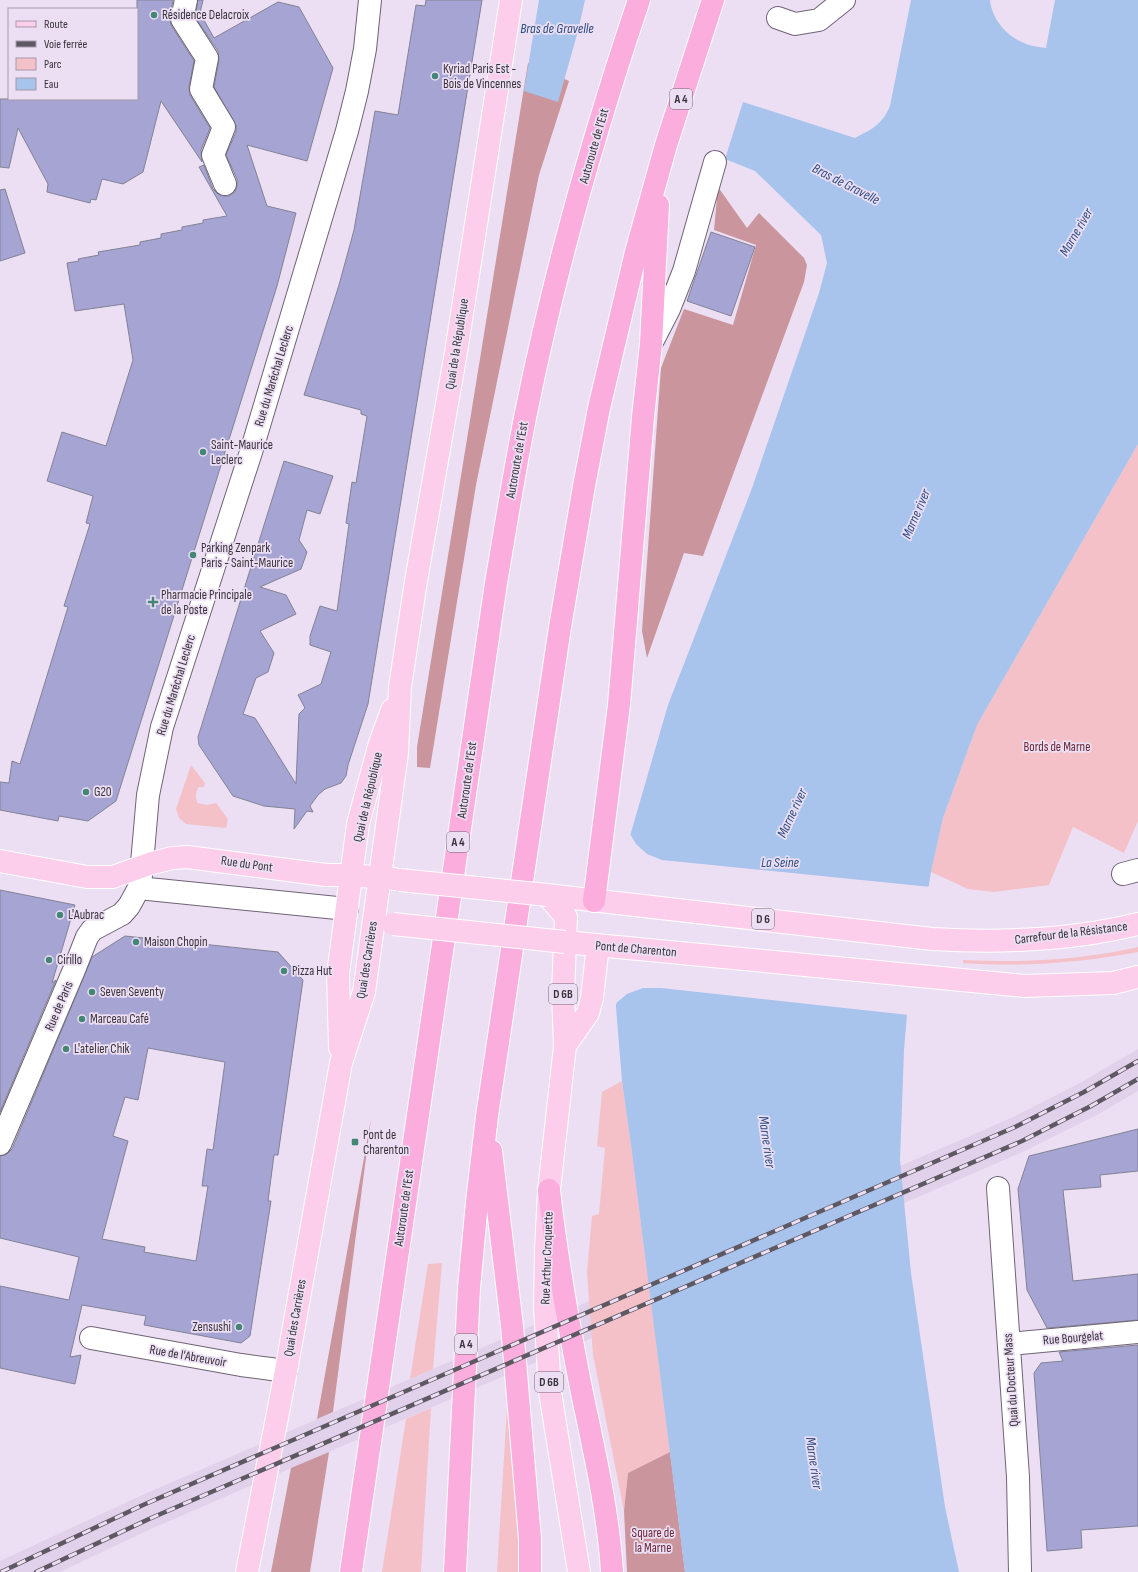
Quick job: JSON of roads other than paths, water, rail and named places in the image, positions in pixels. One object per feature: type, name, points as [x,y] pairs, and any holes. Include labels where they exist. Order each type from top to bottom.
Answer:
[{"type":"highway","name":"Autoroute de l’Est","points":[[351,1572],[494,599],[527,407],[570,228],[601,120],[639,0]]},
{"type":"highway","name":"A 4","points":[[455,1572],[469,1288],[476,1202],[487,1116],[560,627],[599,408],[634,259],[666,145],[713,0]]},
{"type":"highway","points":[[594,901],[619,705],[643,417],[651,344],[660,166]]},
{"type":"highway","points":[[487,1116],[512,1326],[530,1539],[530,1572]]},
{"type":"highway","points":[[549,1190],[556,1251],[579,1378],[606,1509],[612,1572]]},
{"type":"main road","name":"Quai de la République","points":[[390,879],[400,688],[416,581],[456,352],[511,0]]},
{"type":"main road","name":"Quai de la République","points":[[347,909],[358,824],[380,743],[400,688]]},
{"type":"main road","name":"Rue du Pont","points":[[0,861],[87,877],[113,878],[141,876],[172,858],[187,856],[326,875],[351,875]]},
{"type":"main road","points":[[351,875],[547,895],[566,917],[594,901]]},
{"type":"main road","name":"Quai des Carrières","points":[[247,1572],[286,1371],[341,1063],[364,992],[383,923],[390,879]]},
{"type":"main road","name":"D 6","points":[[547,895],[594,901]]},
{"type":"main road","name":"Carrefour de la Résistance","points":[[594,901],[932,938],[985,941],[1047,939],[1125,928],[1138,924]]},
{"type":"main road","name":"Quai des Carrières","points":[[341,1063],[338,974],[347,909]]},
{"type":"main road","name":"Pont de Charenton","points":[[347,909],[383,923],[1025,986],[1112,984],[1138,977]]},
{"type":"main road","name":"Rue Arthur Croquette","points":[[566,917],[563,994],[564,1056],[549,1190],[544,1306],[550,1392],[579,1572]]},
{"type":"main road","points":[[564,1056],[588,1013],[592,998],[598,945]]},
{"type":"street","name":"Rue du Maréchal Leclerc","points":[[141,876],[148,795],[162,727],[251,452],[346,131],[357,91],[364,56],[370,0]]},
{"type":"street","points":[[778,18],[795,24],[818,20],[844,0]]},
{"type":"street","points":[[184,10],[207,58],[200,89],[224,127],[213,155],[225,184]]},
{"type":"street","points":[[651,344],[669,308],[684,271],[715,162]]},
{"type":"street","points":[[141,876],[148,889],[347,909]]},
{"type":"street","name":"Rue de Paris","points":[[0,1144],[71,977],[86,937],[92,930],[122,914],[129,906],[141,876]]},
{"type":"street","name":"Quai du Docteur Mass","points":[[998,1188],[1018,1477],[1020,1572]]},
{"type":"street","name":"Rue Bourgelat","points":[[1009,1344],[1138,1332]]},
{"type":"street","name":"Rue de l'Abreuvoir","points":[[91,1338],[253,1367],[286,1371]]},
{"type":"water","name":"Bras de Gravelle","points":[[539,0],[585,0],[558,102],[524,91]]},
{"type":"water","name":"La Seine","points":[[911,0],[990,0],[991,7],[997,20],[1011,36],[1026,44],[1046,48],[1055,0],[1138,0],[1138,444],[977,725],[943,818],[931,872],[907,1015],[904,1050],[900,1160],[911,1273],[945,1507],[959,1572],[685,1572],[622,1081],[616,1007],[630,836],[668,705],[751,491],[819,293],[827,263],[821,235],[755,171],[725,159],[743,102],[855,138],[876,126],[884,118],[890,106]]},
{"type":"railway","points":[[1,1572],[143,1505],[1015,1127],[1084,1092],[1138,1061]]},
{"type":"railway","points":[[36,1572],[149,1519],[1022,1141],[1091,1106],[1138,1079]]},
{"type":"place","name":"Résidence Delacroix","points":[[154,15]]},
{"type":"place","name":"Kyriad Paris Est - Bois de Vincennes","points":[[435,76]]},
{"type":"place","name":"Saint-Maurice Leclerc","points":[[203,452]]},
{"type":"place","name":"Parking Zenpark Paris - Saint-Maurice","points":[[193,555]]},
{"type":"place","name":"Pharmacie Principale de la Poste","points":[[153,602]]},
{"type":"place","name":"G20","points":[[86,792]]},
{"type":"place","name":"L'Aubrac","points":[[60,915]]},
{"type":"place","name":"Maison Chopin","points":[[136,942]]},
{"type":"place","name":"Cirillo","points":[[49,960]]},
{"type":"place","name":"Pizza Hut","points":[[284,971]]},
{"type":"place","name":"Seven Seventy","points":[[92,992]]},
{"type":"place","name":"Marceau Café","points":[[82,1019]]},
{"type":"place","name":"L'atelier Chik","points":[[66,1049]]},
{"type":"place","name":"Pont de Charenton","points":[[355,1142]]},
{"type":"place","name":"Zensushi","points":[[239,1327]]},
{"type":"water label","name":"Marne river","points":[[1076,232]]},
{"type":"water label","name":"Marne river","points":[[916,514]]},
{"type":"water label","name":"Marne river","points":[[792,813]]},
{"type":"water label","name":"Marne river","points":[[767,1142]]},
{"type":"water label","name":"Marne river","points":[[814,1463]]},
{"type":"park label","name":"Bords de Marne","points":[[1057,747]]},
{"type":"park label","name":"Square de la Marne","points":[[653,1540]]}]
